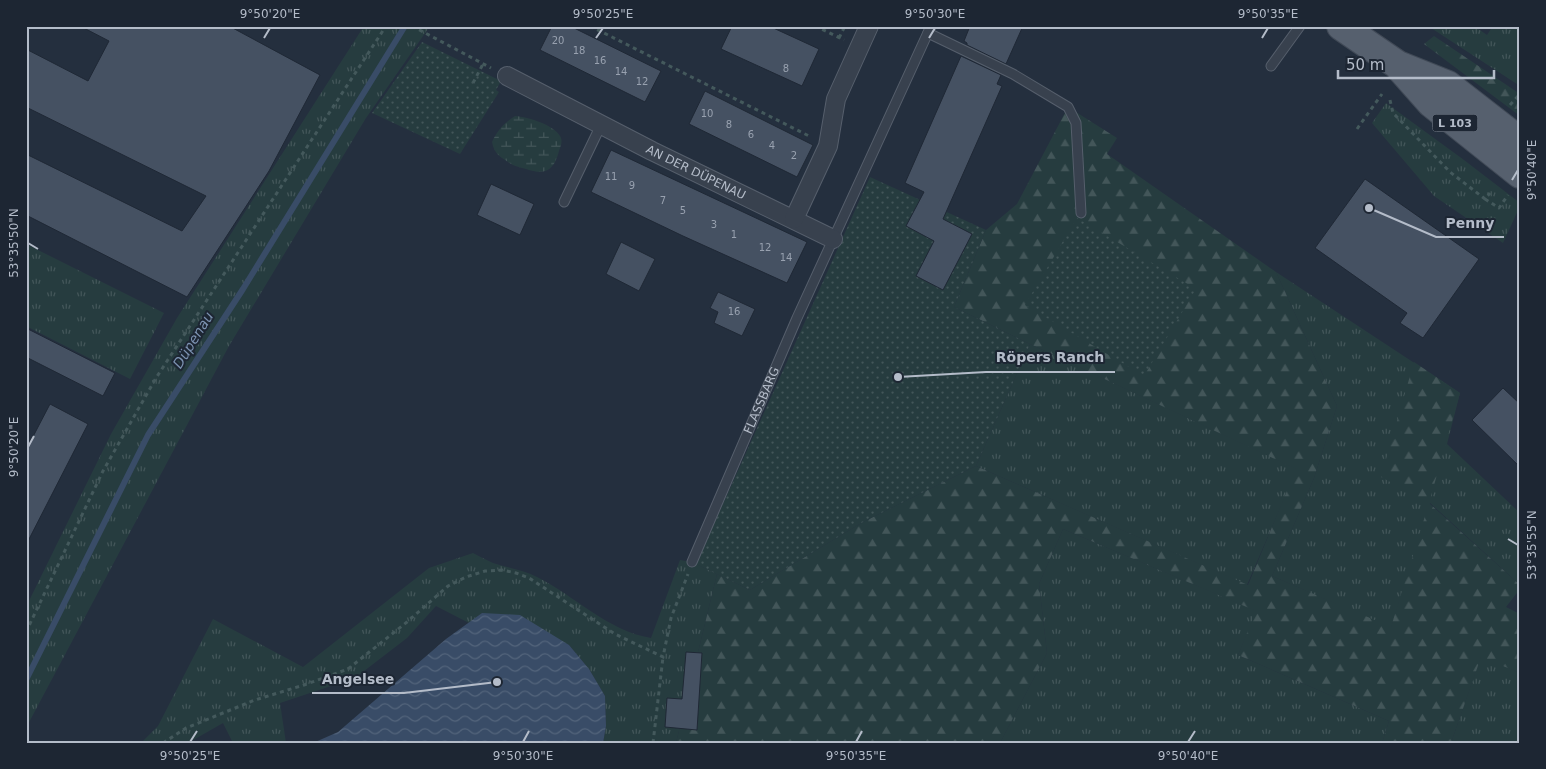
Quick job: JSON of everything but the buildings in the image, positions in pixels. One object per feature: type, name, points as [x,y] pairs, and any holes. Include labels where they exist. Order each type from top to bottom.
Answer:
[{"type":"main road","name":"L 103","points":[[1341,26],[1398,65],[1448,85],[1520,141]]},
{"type":"main road","name":"L 103","points":[[1398,65],[1430,103],[1514,184]]},
{"type":"street","points":[[833,239],[794,219],[828,146],[836,100],[869,26]]},
{"type":"street","name":"AN DER DÜPENAU","points":[[507,76],[601,125],[794,219]]},
{"type":"lane","points":[[1271,66],[1300,26]]},
{"type":"lane","points":[[930,29],[1013,74],[1068,107],[1076,123],[1081,213]]},
{"type":"lane","name":"FLASSBARG","points":[[692,562],[797,318],[930,29]]},
{"type":"lane","points":[[564,202],[601,125]]},
{"type":"path","points":[[26,632],[103,471],[156,378],[386,26]]},
{"type":"path","points":[[412,26],[507,76]]},
{"type":"path","points":[[422,32],[426,26]]},
{"type":"path","points":[[590,26],[828,146]]},
{"type":"path","points":[[815,26],[859,47]]},
{"type":"path","points":[[839,38],[845,26]]},
{"type":"path","points":[[472,84],[483,64]]},
{"type":"path","points":[[1357,129],[1382,94]]},
{"type":"path","points":[[1390,100],[1393,113],[1450,172],[1499,208],[1514,184]]},
{"type":"path","points":[[1486,199],[1490,193]]},
{"type":"path","points":[[653,743],[663,658],[671,618],[692,562]]},
{"type":"path","points":[[163,743],[186,728],[255,700],[348,669],[407,622],[448,586],[486,570],[502,570],[529,578],[615,634],[663,658]]},
{"type":"green space","points":[[364,26],[430,26],[366,118],[229,346],[26,728],[26,607],[111,434],[177,318]]},
{"type":"green space","points":[[1428,26],[1474,26],[1487,35],[1493,26],[1520,26],[1520,86]]},
{"type":"green space","points":[[1434,36],[1520,94],[1520,116],[1424,44]]},
{"type":"green space","points":[[422,42],[501,81],[496,90],[499,92],[460,154],[372,113]]},
{"type":"green space","points":[[1386,103],[1520,203],[1503,243],[1434,196],[1372,123]]},
{"type":"green space","points":[[1068,107],[1117,138],[1107,154],[1276,272],[1337,406],[1314,478],[1272,576],[1391,627],[1429,503],[1520,585],[1520,589],[1506,607],[1520,614],[1520,673],[1481,657],[1451,743],[1382,743],[1389,721],[1238,655],[1256,611],[1063,529],[1039,584],[1047,653],[1000,743],[676,743],[717,574],[750,590],[863,522],[976,466],[1248,585],[1296,469],[954,307],[986,230],[1017,204]]},
{"type":"green space","points":[[515,116],[547,125],[560,136],[561,143],[557,158],[548,170],[539,172],[516,166],[496,152],[492,142],[494,137]]},
{"type":"green space","points":[[870,177],[986,230],[954,307],[1030,344],[976,466],[863,522],[750,590],[696,564]]},
{"type":"green space","points":[[1077,218],[1196,289],[1144,376],[1025,305]]},
{"type":"green space","points":[[26,244],[164,313],[130,379],[26,326]]},
{"type":"green space","points":[[1276,272],[1460,393],[1447,444],[1520,513],[1520,585],[1430,503],[1391,628],[1272,576],[1314,478],[1337,406]]},
{"type":"green space","points":[[1030,344],[1297,469],[1247,585],[976,466]]},
{"type":"green space","points":[[1414,362],[1460,393],[1429,503],[1381,477]]},
{"type":"green space","points":[[1063,529],[1257,611],[1238,655],[1389,721],[1382,743],[1000,743],[1047,653],[1039,584]]},
{"type":"green space","points":[[473,553],[493,563],[537,577],[606,621],[635,634],[651,638],[680,560],[692,562],[717,574],[676,743],[603,743],[606,726],[605,696],[589,669],[569,645],[482,613],[469,623],[436,606],[407,638],[355,678],[280,703],[286,743],[233,743],[223,723],[188,743],[141,743],[158,726],[213,619],[303,667],[429,568]]},
{"type":"green space","points":[[1481,656],[1520,673],[1520,743],[1451,743]]},
{"type":"water","points":[[482,613],[520,615],[569,645],[589,669],[605,696],[606,726],[603,743],[313,743],[338,732],[446,639]]},
{"type":"waterway","name":"Düpenau","points":[[26,680],[148,435],[243,289],[405,26]]},
{"type":"place","name":"Penny","points":[[1369,208]]},
{"type":"place","name":"Röpers Ranch","points":[[898,377]]},
{"type":"place","name":"Angelsee","points":[[497,682]]}]
